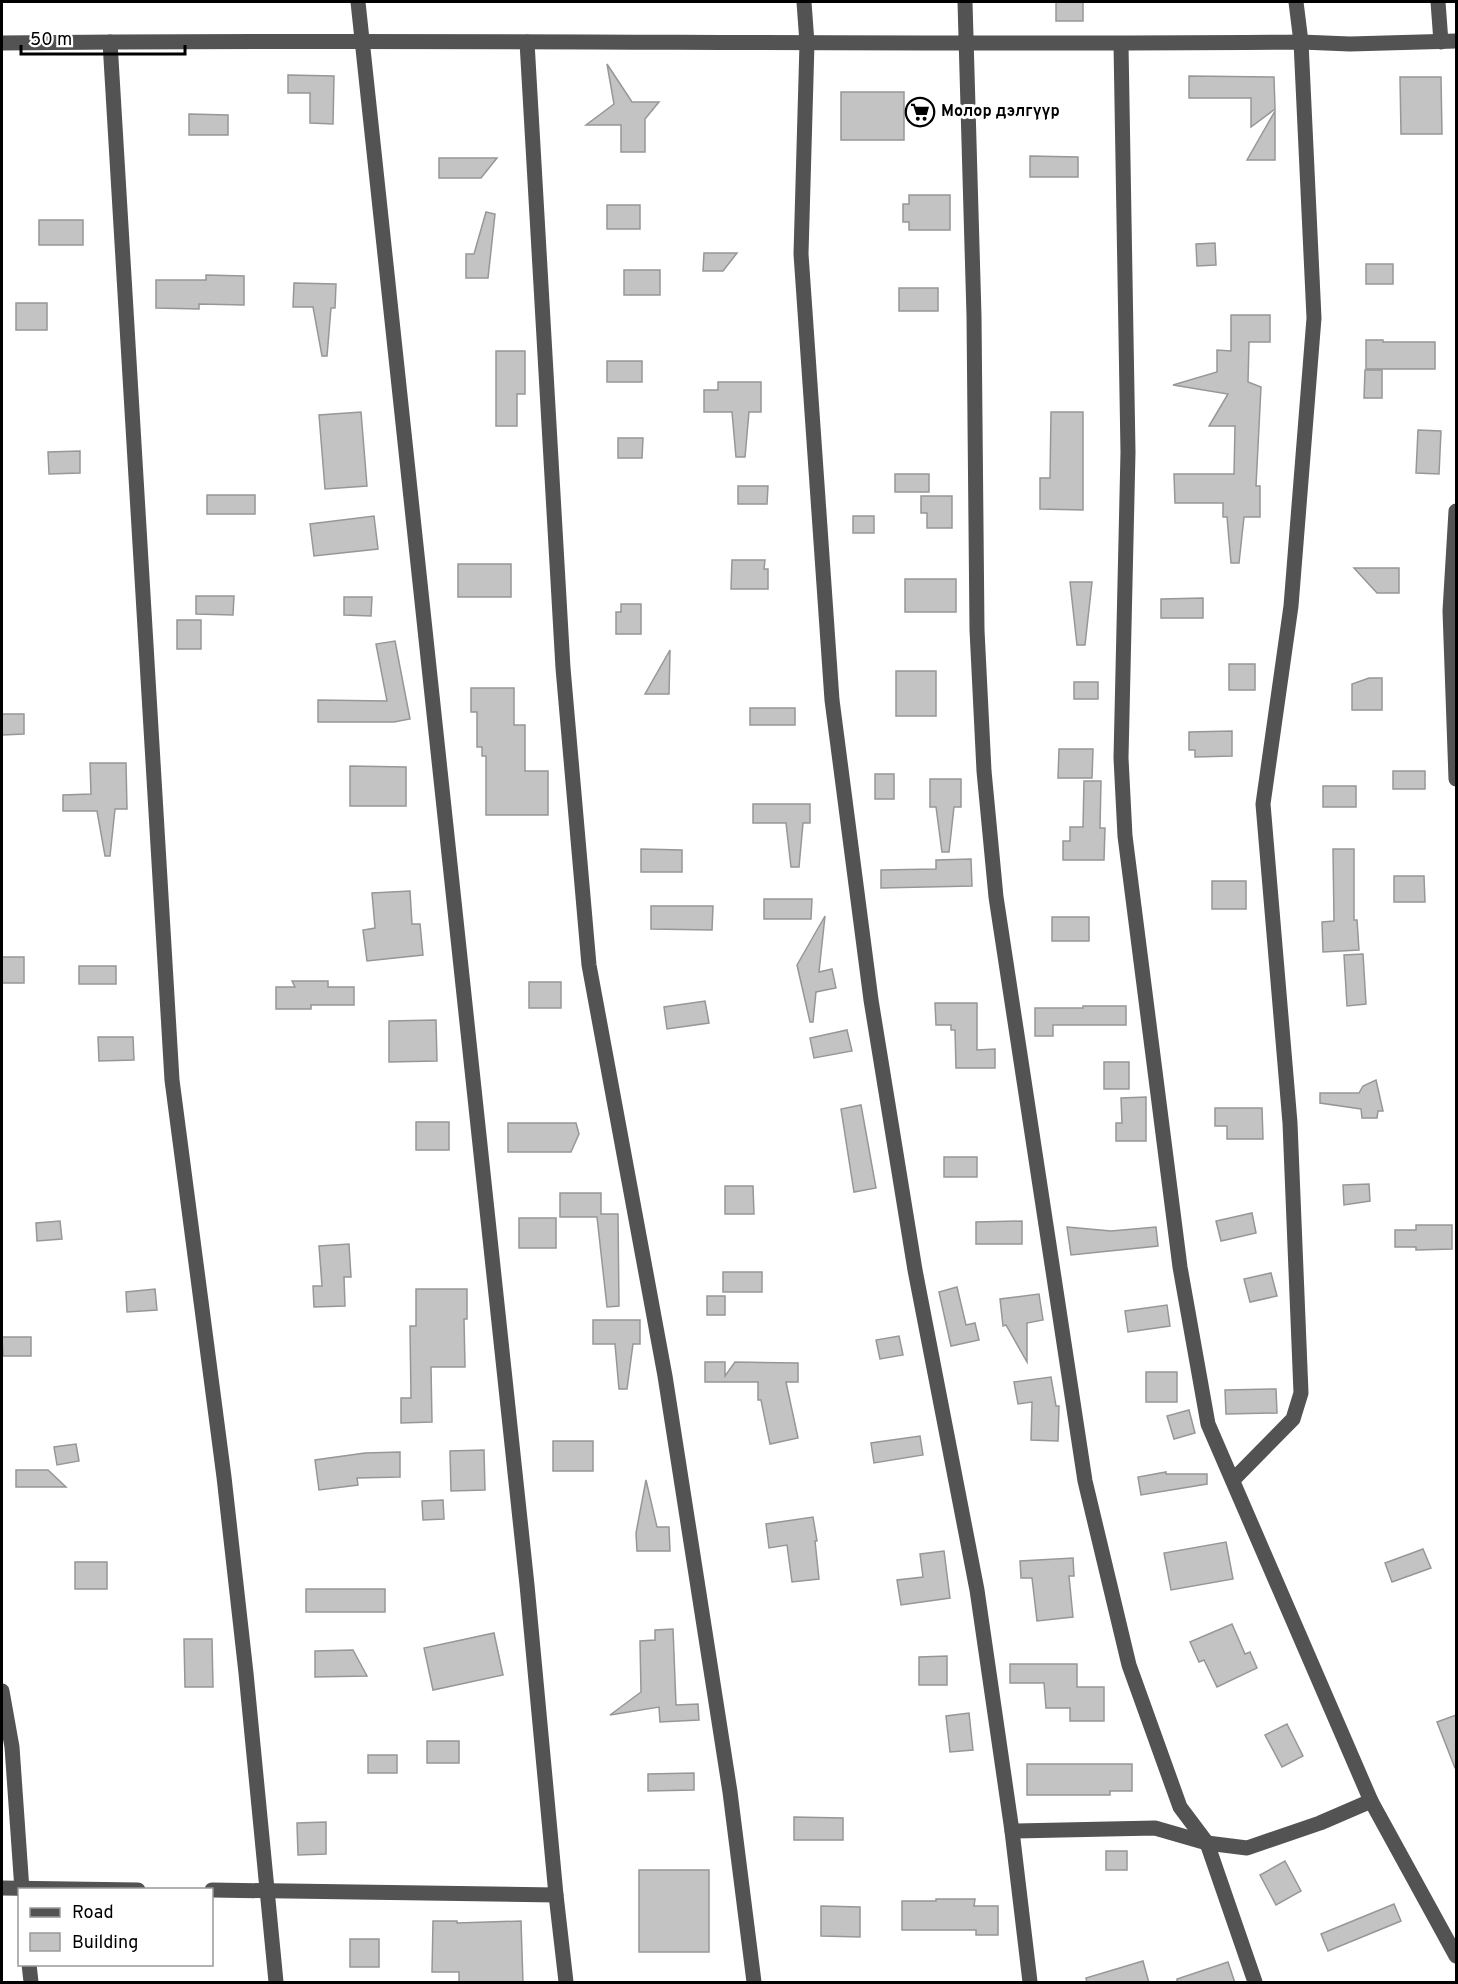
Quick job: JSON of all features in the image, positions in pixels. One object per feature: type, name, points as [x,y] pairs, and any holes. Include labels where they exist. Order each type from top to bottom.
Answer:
[{"type":"street","points":[[358,2],[527,1585],[566,1983]]},
{"type":"street","points":[[804,2],[807,43],[801,254],[832,700],[871,1000],[915,1270],[977,1590],[1012,1831],[1030,1983]]},
{"type":"street","points":[[965,2],[974,316],[977,630],[984,771],[996,897],[1085,1481],[1129,1665],[1180,1808],[1207,1842],[1255,1983]]},
{"type":"street","points":[[1233,1480],[1293,1419],[1301,1393],[1290,1123],[1263,804],[1291,606],[1314,318],[1301,42],[1296,2]]},
{"type":"street","points":[[1438,2],[1441,42]]},
{"type":"street","points":[[2,43],[363,41],[1121,44],[1301,42],[1350,44],[1456,41]]},
{"type":"street","points":[[110,42],[172,1080],[224,1477],[269,1891],[276,1983]]},
{"type":"street","points":[[527,42],[563,668],[589,965],[665,1376],[730,1792],[754,1983]]},
{"type":"street","points":[[1121,44],[1128,453],[1121,758],[1125,836],[1180,1267],[1208,1424],[1371,1801],[1456,1956]]},
{"type":"street","points":[[1456,511],[1450,611],[1456,779]]},
{"type":"street","points":[[2,1690],[12,1747],[22,1888]]},
{"type":"street","points":[[1012,1831],[1155,1828],[1207,1842],[1247,1848],[1320,1823],[1371,1801]]},
{"type":"street","points":[[2,1888],[18,1889]]},
{"type":"street","points":[[213,1890],[556,1895]]},
{"type":"street","points":[[29,1966],[31,1983]]},
{"type":"building","points":[[1056,2],[1083,2],[1083,21],[1056,21]]},
{"type":"building","points":[[607,64],[632,102],[659,102],[645,119],[645,152],[621,152],[621,125],[586,125],[614,104]]},
{"type":"building","points":[[288,75],[334,76],[333,124],[310,123],[310,93],[288,93]]},
{"type":"building","points":[[1189,76],[1274,77],[1275,109],[1251,127],[1251,98],[1189,98]]},
{"type":"building","points":[[1400,77],[1441,77],[1442,134],[1401,134]]},
{"type":"building","points":[[841,92],[904,92],[904,140],[841,140]]},
{"type":"building","points":[[1275,111],[1275,160],[1247,160]]},
{"type":"building","points":[[189,114],[228,115],[228,135],[189,135]]},
{"type":"building","points":[[1030,156],[1078,157],[1078,177],[1030,177]]},
{"type":"building","points":[[439,158],[497,158],[481,178],[439,178]]},
{"type":"building","points":[[909,195],[950,195],[950,230],[909,230],[909,222],[903,222],[903,204],[909,204]]},
{"type":"building","points":[[607,205],[640,205],[640,229],[607,229]]},
{"type":"building","points":[[486,212],[495,214],[488,278],[466,278],[466,254],[474,254]]},
{"type":"building","points":[[39,220],[83,220],[83,245],[39,245]]},
{"type":"building","points":[[1215,243],[1216,265],[1197,266],[1196,244]]},
{"type":"building","points":[[704,253],[737,253],[723,271],[703,271]]},
{"type":"building","points":[[1366,264],[1393,264],[1393,284],[1366,284]]},
{"type":"building","points":[[624,270],[660,270],[660,295],[624,295]]},
{"type":"building","points":[[206,275],[244,276],[244,305],[199,304],[199,309],[156,308],[156,280],[206,280]]},
{"type":"building","points":[[294,283],[336,284],[335,308],[331,308],[327,356],[322,356],[313,307],[293,307]]},
{"type":"building","points":[[899,288],[938,288],[938,311],[899,311]]},
{"type":"building","points":[[16,303],[47,303],[47,330],[16,330]]},
{"type":"building","points":[[1231,315],[1270,315],[1270,342],[1249,342],[1248,382],[1261,387],[1256,486],[1260,486],[1260,517],[1244,517],[1239,563],[1231,563],[1227,517],[1223,517],[1223,503],[1175,503],[1174,474],[1234,474],[1235,426],[1209,426],[1228,394],[1173,385],[1217,372],[1217,350],[1231,351]]},
{"type":"building","points":[[1366,340],[1435,342],[1435,369],[1366,369]]},
{"type":"building","points":[[496,351],[525,351],[525,394],[517,394],[517,426],[496,426]]},
{"type":"building","points":[[607,361],[642,361],[642,382],[607,382]]},
{"type":"building","points":[[1365,370],[1382,370],[1382,398],[1364,398]]},
{"type":"building","points":[[718,382],[761,382],[761,412],[749,412],[745,457],[736,457],[732,412],[704,412],[704,390],[718,390]]},
{"type":"building","points":[[361,412],[367,486],[325,489],[319,415]]},
{"type":"building","points":[[1051,412],[1083,412],[1083,510],[1040,509],[1040,478],[1050,478]]},
{"type":"building","points":[[1418,430],[1441,431],[1439,474],[1416,473]]},
{"type":"building","points":[[618,438],[643,438],[642,458],[618,458]]},
{"type":"building","points":[[80,451],[80,473],[49,474],[48,452]]},
{"type":"building","points":[[895,474],[929,474],[929,492],[895,492]]},
{"type":"building","points":[[738,486],[768,486],[767,504],[738,504]]},
{"type":"building","points":[[207,495],[255,495],[255,514],[207,514]]},
{"type":"building","points":[[921,496],[952,496],[952,528],[927,528],[927,513],[921,513]]},
{"type":"building","points":[[374,516],[378,549],[314,556],[310,524]]},
{"type":"building","points":[[853,516],[874,516],[874,533],[853,533]]},
{"type":"building","points":[[732,560],[765,560],[764,569],[768,569],[768,589],[731,589]]},
{"type":"building","points":[[458,564],[511,564],[511,597],[458,597]]},
{"type":"building","points":[[1354,568],[1399,568],[1399,593],[1377,593]]},
{"type":"building","points":[[905,579],[956,579],[956,612],[905,612]]},
{"type":"building","points":[[1070,582],[1092,582],[1085,645],[1077,645]]},
{"type":"building","points":[[196,596],[234,596],[233,615],[196,614]]},
{"type":"building","points":[[344,597],[372,597],[371,616],[344,615]]},
{"type":"building","points":[[1203,598],[1203,618],[1161,618],[1161,599]]},
{"type":"building","points":[[621,604],[641,604],[641,634],[616,634],[616,612],[621,612]]},
{"type":"building","points":[[177,620],[201,620],[201,649],[177,649]]},
{"type":"building","points":[[395,641],[410,719],[394,722],[318,722],[318,700],[387,701],[376,644]]},
{"type":"building","points":[[670,650],[669,694],[645,694]]},
{"type":"building","points":[[1229,664],[1255,664],[1255,690],[1229,690]]},
{"type":"building","points":[[896,671],[936,671],[936,716],[896,716]]},
{"type":"building","points":[[1369,678],[1382,678],[1382,710],[1352,710],[1352,684]]},
{"type":"building","points":[[1074,682],[1098,682],[1098,699],[1074,699]]},
{"type":"building","points":[[471,688],[514,688],[514,725],[525,725],[525,771],[548,771],[548,815],[486,815],[486,756],[482,756],[482,747],[477,747],[477,712],[471,712]]},
{"type":"building","points":[[750,708],[795,708],[795,725],[750,725]]},
{"type":"building","points":[[2,714],[24,714],[24,734],[2,735]]},
{"type":"building","points":[[1232,731],[1232,756],[1195,757],[1195,750],[1189,750],[1189,732]]},
{"type":"building","points":[[1059,749],[1093,749],[1092,778],[1058,778]]},
{"type":"building","points":[[90,763],[126,763],[127,809],[115,809],[110,856],[105,856],[97,811],[63,811],[63,795],[91,794]]},
{"type":"building","points":[[350,766],[406,767],[406,806],[350,806]]},
{"type":"building","points":[[1393,771],[1425,771],[1425,789],[1393,789]]},
{"type":"building","points":[[875,774],[894,774],[894,799],[875,799]]},
{"type":"building","points":[[930,779],[961,779],[961,807],[954,807],[949,852],[942,852],[936,807],[930,807]]},
{"type":"building","points":[[1084,781],[1101,781],[1100,828],[1105,828],[1104,860],[1063,860],[1063,841],[1070,841],[1070,827],[1083,827]]},
{"type":"building","points":[[1323,786],[1356,786],[1356,807],[1323,807]]},
{"type":"building","points":[[753,804],[810,804],[810,823],[803,823],[799,867],[791,867],[786,823],[753,823]]},
{"type":"building","points":[[641,849],[682,850],[682,872],[641,872]]},
{"type":"building","points":[[1333,849],[1354,849],[1354,920],[1357,920],[1359,950],[1323,952],[1322,922],[1334,921]]},
{"type":"building","points":[[971,859],[972,886],[881,888],[881,870],[936,869],[936,860]]},
{"type":"building","points":[[1394,876],[1424,876],[1425,902],[1394,902]]},
{"type":"building","points":[[1212,881],[1246,881],[1246,909],[1212,909]]},
{"type":"building","points":[[410,891],[412,924],[420,924],[423,955],[367,961],[363,930],[375,928],[372,893]]},
{"type":"building","points":[[764,899],[812,899],[811,919],[764,919]]},
{"type":"building","points":[[651,906],[713,906],[712,930],[651,929]]},
{"type":"building","points":[[825,916],[819,972],[832,969],[836,988],[816,992],[813,1022],[810,1022],[797,965]]},
{"type":"building","points":[[1052,917],[1089,917],[1089,941],[1052,941]]},
{"type":"building","points":[[1363,954],[1366,1004],[1347,1006],[1344,955]]},
{"type":"building","points":[[2,957],[24,957],[24,983],[2,983]]},
{"type":"building","points":[[79,966],[116,966],[116,984],[79,984]]},
{"type":"building","points":[[292,981],[328,981],[328,987],[354,987],[354,1005],[311,1005],[311,1009],[276,1009],[276,987],[295,987]]},
{"type":"building","points":[[529,982],[561,982],[561,1008],[529,1008]]},
{"type":"building","points":[[705,1001],[709,1023],[667,1029],[664,1007]]},
{"type":"building","points":[[935,1003],[977,1003],[977,1050],[995,1049],[995,1068],[956,1068],[955,1030],[951,1030],[951,1025],[936,1025]]},
{"type":"building","points":[[1083,1006],[1126,1006],[1126,1025],[1053,1025],[1053,1036],[1035,1036],[1035,1008],[1083,1008]]},
{"type":"building","points":[[436,1020],[437,1061],[389,1062],[389,1021]]},
{"type":"building","points":[[847,1030],[852,1051],[814,1058],[810,1038]]},
{"type":"building","points":[[98,1037],[133,1037],[134,1060],[99,1061]]},
{"type":"building","points":[[1104,1062],[1129,1062],[1129,1089],[1104,1089]]},
{"type":"building","points":[[1376,1080],[1383,1111],[1378,1111],[1377,1118],[1362,1118],[1361,1109],[1320,1103],[1320,1093],[1359,1093],[1363,1086]]},
{"type":"building","points":[[1146,1097],[1146,1141],[1116,1141],[1116,1123],[1122,1123],[1121,1098]]},
{"type":"building","points":[[861,1105],[876,1188],[854,1192],[841,1109]]},
{"type":"building","points":[[1215,1108],[1262,1108],[1263,1139],[1227,1139],[1227,1126],[1215,1126]]},
{"type":"building","points":[[416,1122],[449,1122],[449,1150],[416,1150]]},
{"type":"building","points":[[508,1123],[576,1123],[579,1134],[571,1152],[508,1152]]},
{"type":"building","points":[[944,1157],[977,1157],[977,1177],[944,1177]]},
{"type":"building","points":[[1369,1184],[1370,1201],[1344,1205],[1343,1185]]},
{"type":"building","points":[[725,1186],[753,1186],[754,1214],[725,1214]]},
{"type":"building","points":[[560,1193],[601,1193],[601,1214],[618,1214],[619,1306],[607,1307],[597,1217],[560,1217]]},
{"type":"building","points":[[1252,1213],[1256,1233],[1221,1241],[1216,1221]]},
{"type":"building","points":[[519,1218],[556,1218],[556,1248],[519,1248]]},
{"type":"building","points":[[60,1221],[62,1239],[37,1241],[36,1223]]},
{"type":"building","points":[[1022,1221],[1022,1244],[976,1244],[976,1222]]},
{"type":"building","points":[[1416,1225],[1452,1225],[1452,1249],[1416,1250],[1416,1247],[1395,1247],[1395,1230],[1416,1230]]},
{"type":"building","points":[[1067,1227],[1111,1231],[1156,1227],[1158,1246],[1071,1255]]},
{"type":"building","points":[[349,1244],[351,1277],[344,1277],[345,1306],[314,1307],[313,1286],[322,1286],[319,1246]]},
{"type":"building","points":[[723,1272],[762,1272],[762,1292],[723,1292]]},
{"type":"building","points":[[1271,1273],[1277,1296],[1250,1302],[1244,1279]]},
{"type":"building","points":[[957,1287],[966,1325],[975,1323],[979,1340],[951,1346],[939,1292]]},
{"type":"building","points":[[155,1289],[157,1310],[127,1312],[126,1292]]},
{"type":"building","points":[[416,1289],[467,1289],[467,1319],[464,1319],[465,1367],[431,1367],[432,1422],[401,1423],[401,1398],[411,1398],[410,1326],[416,1326]]},
{"type":"building","points":[[1039,1294],[1043,1320],[1027,1323],[1027,1362],[1006,1325],[1003,1326],[1000,1299]]},
{"type":"building","points":[[707,1296],[725,1296],[725,1315],[707,1315]]},
{"type":"building","points":[[1167,1305],[1170,1326],[1128,1332],[1125,1311]]},
{"type":"building","points":[[593,1320],[640,1320],[640,1344],[633,1344],[627,1389],[619,1389],[615,1344],[593,1344]]},
{"type":"building","points":[[899,1336],[903,1355],[880,1359],[876,1340]]},
{"type":"building","points":[[2,1337],[31,1337],[31,1356],[3,1356]]},
{"type":"building","points":[[705,1362],[725,1362],[725,1376],[735,1362],[798,1363],[798,1382],[786,1382],[798,1438],[770,1444],[761,1400],[758,1400],[758,1382],[705,1382]]},
{"type":"building","points":[[1146,1372],[1177,1372],[1177,1402],[1146,1402]]},
{"type":"building","points":[[1051,1377],[1056,1406],[1059,1406],[1058,1441],[1031,1440],[1032,1402],[1018,1404],[1014,1382]]},
{"type":"building","points":[[1276,1389],[1277,1413],[1226,1414],[1225,1390]]},
{"type":"building","points":[[1189,1410],[1195,1433],[1174,1439],[1167,1416]]},
{"type":"building","points":[[920,1436],[923,1455],[874,1463],[871,1443]]},
{"type":"building","points":[[553,1441],[593,1441],[593,1471],[553,1471]]},
{"type":"building","points":[[76,1444],[79,1461],[57,1465],[54,1447]]},
{"type":"building","points":[[484,1450],[485,1490],[451,1491],[450,1451]]},
{"type":"building","points":[[400,1452],[400,1477],[357,1478],[358,1485],[319,1490],[315,1460],[365,1453]]},
{"type":"building","points":[[16,1470],[48,1470],[66,1487],[16,1487]]},
{"type":"building","points":[[1166,1472],[1166,1474],[1207,1474],[1207,1484],[1141,1495],[1138,1477]]},
{"type":"building","points":[[646,1480],[657,1527],[669,1527],[670,1551],[637,1551],[636,1533]]},
{"type":"building","points":[[443,1500],[444,1519],[423,1520],[422,1501]]},
{"type":"building","points":[[813,1517],[819,1579],[792,1582],[787,1545],[769,1548],[766,1524]]},
{"type":"building","points":[[1226,1542],[1233,1579],[1171,1590],[1164,1553]]},
{"type":"building","points":[[1423,1549],[1431,1568],[1392,1582],[1385,1563]]},
{"type":"building","points":[[944,1551],[950,1598],[901,1605],[897,1580],[923,1577],[920,1554]]},
{"type":"building","points":[[1073,1558],[1074,1576],[1069,1576],[1073,1617],[1037,1621],[1032,1578],[1021,1578],[1020,1561]]},
{"type":"building","points":[[75,1562],[107,1562],[107,1589],[75,1589]]},
{"type":"building","points":[[306,1589],[385,1589],[385,1612],[306,1612]]},
{"type":"building","points":[[1232,1624],[1245,1654],[1250,1652],[1257,1668],[1217,1687],[1204,1660],[1199,1662],[1190,1642]]},
{"type":"building","points":[[673,1629],[676,1705],[698,1704],[699,1720],[660,1722],[659,1707],[610,1715],[641,1692],[640,1641],[655,1640],[655,1630]]},
{"type":"building","points":[[494,1633],[503,1675],[433,1690],[424,1648]]},
{"type":"building","points":[[184,1639],[212,1639],[213,1687],[185,1687]]},
{"type":"building","points":[[353,1650],[367,1676],[315,1677],[315,1651]]},
{"type":"building","points":[[947,1656],[947,1685],[919,1685],[919,1657]]},
{"type":"building","points":[[1010,1664],[1077,1664],[1077,1687],[1104,1687],[1104,1721],[1070,1721],[1070,1708],[1046,1708],[1044,1683],[1010,1683]]},
{"type":"building","points":[[969,1713],[973,1750],[950,1752],[946,1716]]},
{"type":"building","points":[[1456,1715],[1456,1768],[1455,1768],[1437,1722]]},
{"type":"building","points":[[1287,1724],[1303,1756],[1282,1767],[1265,1735]]},
{"type":"building","points":[[427,1741],[459,1741],[459,1763],[427,1763]]},
{"type":"building","points":[[368,1755],[397,1755],[397,1773],[368,1773]]},
{"type":"building","points":[[1027,1764],[1132,1764],[1132,1791],[1110,1791],[1110,1795],[1027,1795]]},
{"type":"building","points":[[694,1773],[694,1790],[648,1791],[648,1774]]},
{"type":"building","points":[[794,1817],[843,1818],[843,1840],[794,1840]]},
{"type":"building","points":[[326,1822],[326,1854],[298,1855],[297,1823]]},
{"type":"building","points":[[1106,1851],[1127,1851],[1127,1870],[1106,1870]]},
{"type":"building","points":[[1285,1861],[1301,1891],[1276,1905],[1260,1875]]},
{"type":"building","points":[[639,1870],[709,1870],[709,1952],[639,1952]]},
{"type":"building","points":[[936,1899],[975,1899],[974,1906],[998,1906],[998,1935],[976,1935],[976,1930],[902,1930],[902,1901],[936,1901]]},
{"type":"building","points":[[1394,1904],[1401,1921],[1328,1951],[1321,1934]]},
{"type":"building","points":[[821,1906],[860,1907],[860,1937],[821,1936]]},
{"type":"building","points":[[433,1921],[457,1921],[457,1923],[521,1921],[523,1983],[459,1983],[459,1972],[432,1972]]},
{"type":"building","points":[[350,1939],[379,1939],[379,1967],[350,1967]]},
{"type":"building","points":[[1143,1961],[1149,1983],[1087,1983],[1086,1978]]},
{"type":"building","points":[[1228,1962],[1235,1983],[1177,1983],[1177,1979]]},
{"type":"place","name":"Молор дэлгүүр","points":[[920,112]]}]
